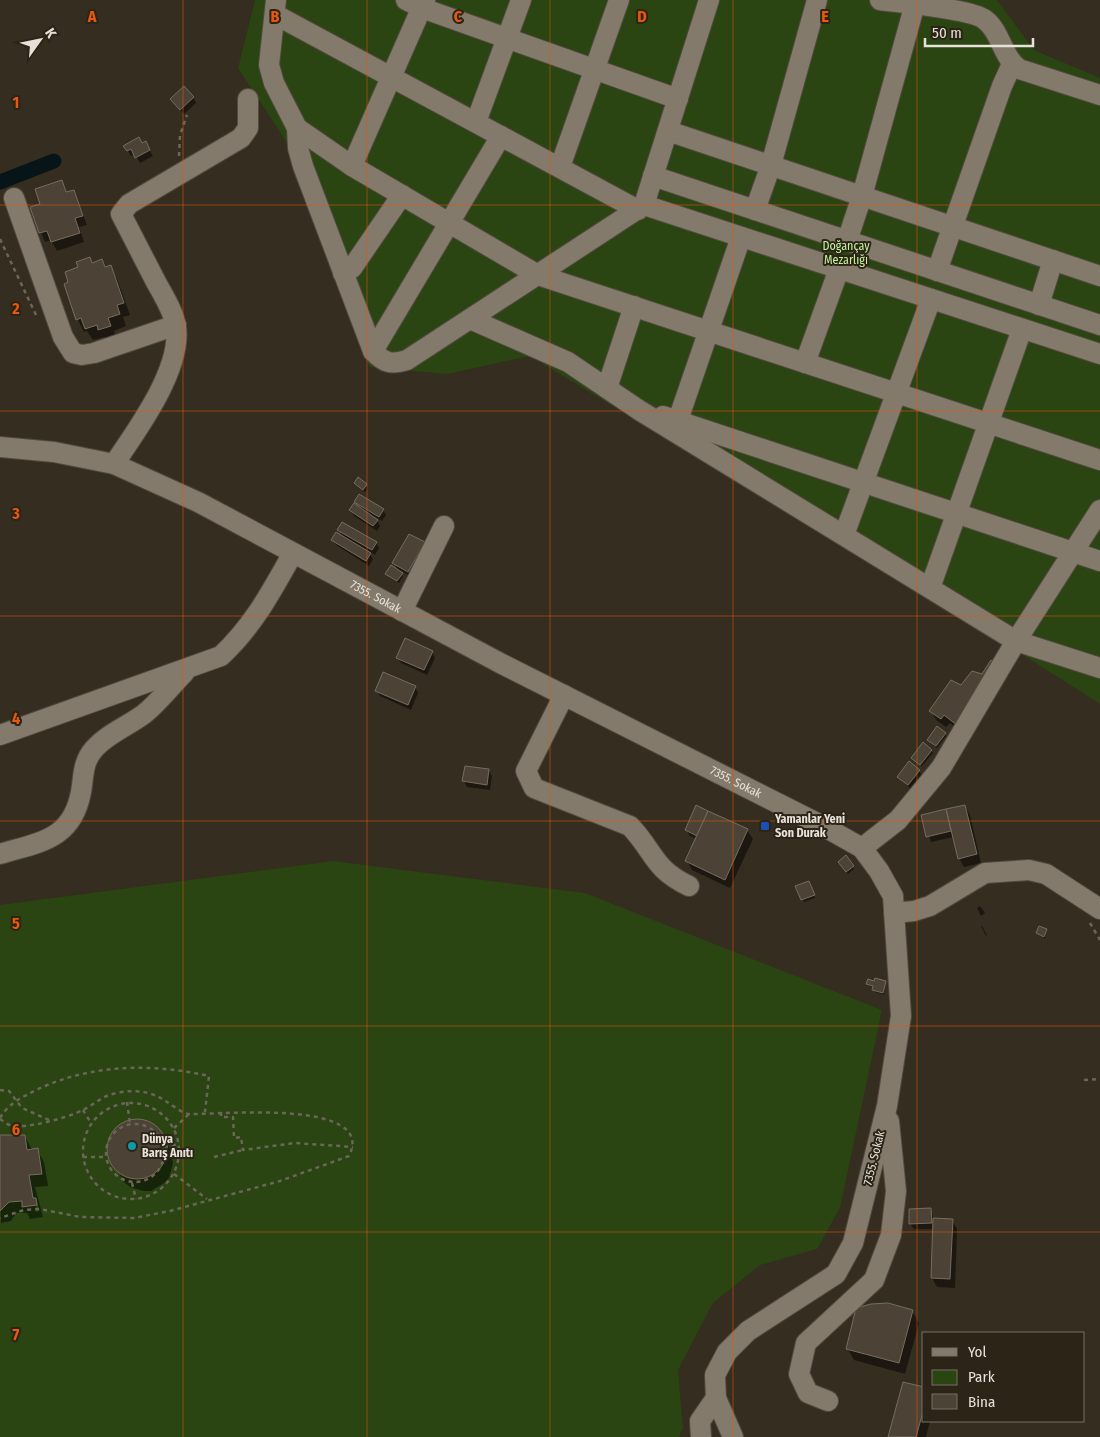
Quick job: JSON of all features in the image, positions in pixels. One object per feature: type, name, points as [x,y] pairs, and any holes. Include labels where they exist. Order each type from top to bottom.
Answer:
[{"type":"street","points":[[476,122],[522,0]]},
{"type":"street","points":[[560,167],[619,0]]},
{"type":"street","points":[[709,0],[668,131],[641,207],[406,360],[396,364],[383,362],[373,351],[303,166],[298,148],[297,128],[274,83],[269,65],[276,7],[390,76],[560,167],[641,207],[741,237],[1100,354]]},
{"type":"street","points":[[755,210],[771,165],[817,0]]},
{"type":"street","points":[[880,0],[915,3],[969,13],[984,18],[993,29],[1012,64],[1034,75],[1100,95]]},
{"type":"street","points":[[352,166],[418,3],[595,70],[678,99]]},
{"type":"street","points":[[847,241],[862,196],[915,3]]},
{"type":"street","points":[[936,271],[1002,86],[1012,64]]},
{"type":"street","points":[[114,464],[148,413],[164,381],[177,342],[176,325],[121,214],[130,204],[241,138],[248,128],[248,99]]},
{"type":"street","points":[[297,128],[352,166],[538,274],[1100,460]]},
{"type":"street","points":[[668,131],[1100,276]]},
{"type":"street","points":[[373,351],[501,136]]},
{"type":"street","points":[[653,176],[1100,325]]},
{"type":"street","points":[[343,273],[352,268],[402,195]]},
{"type":"street","points":[[14,198],[63,337],[73,353],[82,355],[94,353],[176,325]]},
{"type":"street","points":[[678,420],[741,237]]},
{"type":"street","points":[[1039,305],[1053,260]]},
{"type":"street","points":[[805,362],[839,269]]},
{"type":"street","points":[[844,535],[930,299]]},
{"type":"street","points":[[608,388],[634,306]]},
{"type":"street","points":[[470,319],[568,362],[639,410],[1016,641],[1100,668]]},
{"type":"street","points":[[930,588],[1022,329]]},
{"type":"street","points":[[639,410],[678,420],[1100,561]]},
{"type":"street","name":"7355. Sokak","points":[[0,447],[54,452],[114,464],[198,502],[402,611],[862,848],[879,871],[893,896],[901,1016],[887,1106],[853,1243],[836,1274],[748,1331],[727,1352],[715,1375],[716,1398],[733,1437]]},
{"type":"street","points":[[862,848],[898,820],[941,768],[1016,641],[1100,510]]},
{"type":"street","points":[[402,611],[444,526]]},
{"type":"street","points":[[0,735],[187,670],[221,656],[242,636],[264,606],[293,553]]},
{"type":"street","points":[[0,854],[50,840],[64,830],[78,804],[83,768],[94,749],[112,734],[145,714],[187,670]]},
{"type":"street","points":[[564,695],[526,771],[530,783],[534,788],[630,826],[639,835],[659,866],[670,877],[689,886]]},
{"type":"street","points":[[894,913],[914,911],[930,906],[985,873],[1029,870],[1046,874],[1100,908]]},
{"type":"street","points":[[828,1401],[808,1393],[799,1374],[801,1360],[806,1343],[874,1280],[891,1235],[896,1190],[887,1106]]},
{"type":"street","points":[[701,1437],[700,1422],[716,1398]]},
{"type":"path","points":[[180,135],[187,115]]},
{"type":"path","points":[[189,1114],[156,1095],[143,1091],[115,1093],[103,1097],[83,1110],[21,1126],[10,1125],[0,1118],[6,1108],[16,1100],[53,1082],[82,1073],[112,1068],[143,1067],[184,1070],[209,1076],[205,1112]]},
{"type":"path","points":[[1084,1080],[1100,1080]]},
{"type":"path","points":[[0,1090],[9,1091],[22,1108],[49,1120]]},
{"type":"path","points":[[127,1102],[130,1124]]},
{"type":"path","points":[[127,1102],[141,1103],[154,1108],[165,1116],[174,1128],[179,1144],[179,1159],[174,1174],[164,1187],[151,1195],[136,1199],[114,1196],[95,1184],[87,1172],[83,1158],[83,1142],[91,1123],[98,1115],[112,1106],[127,1102]]},
{"type":"path","points":[[83,1110],[91,1123]]},
{"type":"path","points":[[0,1218],[24,1210],[40,1209],[80,1216],[134,1218],[170,1211],[207,1199],[280,1181],[339,1161],[349,1156],[353,1147],[352,1135],[347,1127],[299,1114],[205,1112],[189,1114],[174,1128]]},
{"type":"path","points":[[221,1112],[221,1117],[233,1117],[234,1138],[241,1137],[243,1150]]},
{"type":"path","points":[[130,1124],[148,1126],[161,1138],[164,1147],[164,1161],[157,1173],[145,1181],[132,1182],[114,1174],[105,1157],[105,1148],[114,1132],[130,1124]]},
{"type":"path","points":[[214,1157],[243,1150],[294,1143],[353,1147]]},
{"type":"path","points":[[164,1147],[179,1144]]},
{"type":"path","points":[[83,1158],[105,1157]]},
{"type":"path","points":[[174,1174],[207,1199]]},
{"type":"path","points":[[132,1182],[136,1199]]},
{"type":"green space","name":"Doğançay Mezarlığı","points":[[255,0],[997,0],[1034,50],[1100,78],[1100,704],[998,639],[530,356],[447,374],[369,367],[286,141],[238,68]]},
{"type":"green space","points":[[333,861],[585,893],[882,1010],[840,1208],[817,1249],[760,1265],[713,1303],[678,1370],[683,1428],[679,1437],[0,1437],[0,905]]},
{"type":"building","points":[[184,86],[194,97],[180,110],[170,99]]},
{"type":"building","points":[[139,137],[142,143],[146,141],[150,150],[135,158],[131,149],[127,151],[123,146]]},
{"type":"building","points":[[62,180],[66,192],[74,190],[83,216],[75,218],[80,233],[51,242],[47,231],[39,233],[30,207],[40,204],[35,189]]},
{"type":"building","points":[[90,257],[92,263],[102,259],[105,267],[111,265],[124,303],[117,305],[120,314],[108,318],[111,326],[98,330],[97,325],[85,329],[81,318],[76,320],[64,284],[68,282],[65,272],[78,267],[76,262]]},
{"type":"building","points":[[358,477],[367,484],[363,490],[354,483]]},
{"type":"building","points":[[359,494],[384,509],[379,517],[354,502]]},
{"type":"building","points":[[354,503],[378,520],[373,526],[349,510]]},
{"type":"building","points":[[342,522],[377,542],[372,550],[337,530]]},
{"type":"building","points":[[336,532],[371,553],[366,561],[331,540]]},
{"type":"building","points":[[409,534],[425,542],[408,572],[392,563]]},
{"type":"building","points":[[391,565],[403,573],[397,581],[385,574]]},
{"type":"building","points":[[405,638],[433,651],[424,670],[396,658]]},
{"type":"building","points":[[991,660],[998,665],[958,726],[944,715],[941,719],[929,711],[951,680],[961,685],[972,671],[982,674]]},
{"type":"building","points":[[383,672],[416,686],[408,705],[375,691]]},
{"type":"building","points":[[937,726],[946,733],[936,746],[927,740]]},
{"type":"building","points":[[923,742],[932,750],[920,765],[911,758]]},
{"type":"building","points":[[909,761],[920,770],[908,785],[897,777]]},
{"type":"building","points":[[465,766],[489,769],[487,785],[462,781]]},
{"type":"building","points":[[696,805],[708,811],[697,836],[685,830]]},
{"type":"building","points":[[965,805],[977,854],[958,859],[946,809]]},
{"type":"building","points":[[946,809],[951,831],[926,837],[921,815]]},
{"type":"building","points":[[708,811],[748,829],[725,880],[685,861]]},
{"type":"building","points":[[846,855],[854,866],[846,872],[838,862]]},
{"type":"building","points":[[809,881],[815,895],[801,900],[795,886]]},
{"type":"building","points":[[1039,926],[1047,929],[1044,937],[1036,933]]},
{"type":"building","points":[[875,978],[886,981],[883,993],[872,990],[873,986],[866,984],[868,979],[874,981]]},
{"type":"building","points":[[137,1119],[154,1124],[162,1132],[167,1149],[162,1166],[154,1174],[137,1179],[120,1174],[112,1166],[107,1149],[112,1132],[120,1124]]},
{"type":"building","points":[[0,1135],[25,1135],[27,1150],[38,1148],[42,1174],[29,1175],[33,1198],[36,1198],[37,1205],[22,1207],[22,1201],[9,1202],[0,1211]]},
{"type":"building","points":[[931,1208],[932,1223],[909,1224],[909,1209]]},
{"type":"building","points":[[933,1218],[953,1219],[950,1279],[931,1278]]},
{"type":"building","points":[[888,1303],[913,1310],[899,1363],[846,1349],[856,1308],[871,1304]]},
{"type":"building","points":[[903,1382],[922,1387],[922,1415],[916,1437],[888,1437]]},
{"type":"waterway","points":[[0,182],[54,161]]},
{"type":"place","name":"Yamanlar Yeni Son Durak","points":[[765,826]]},
{"type":"place","name":"Dünya Barış Anıtı","points":[[132,1146]]}]
